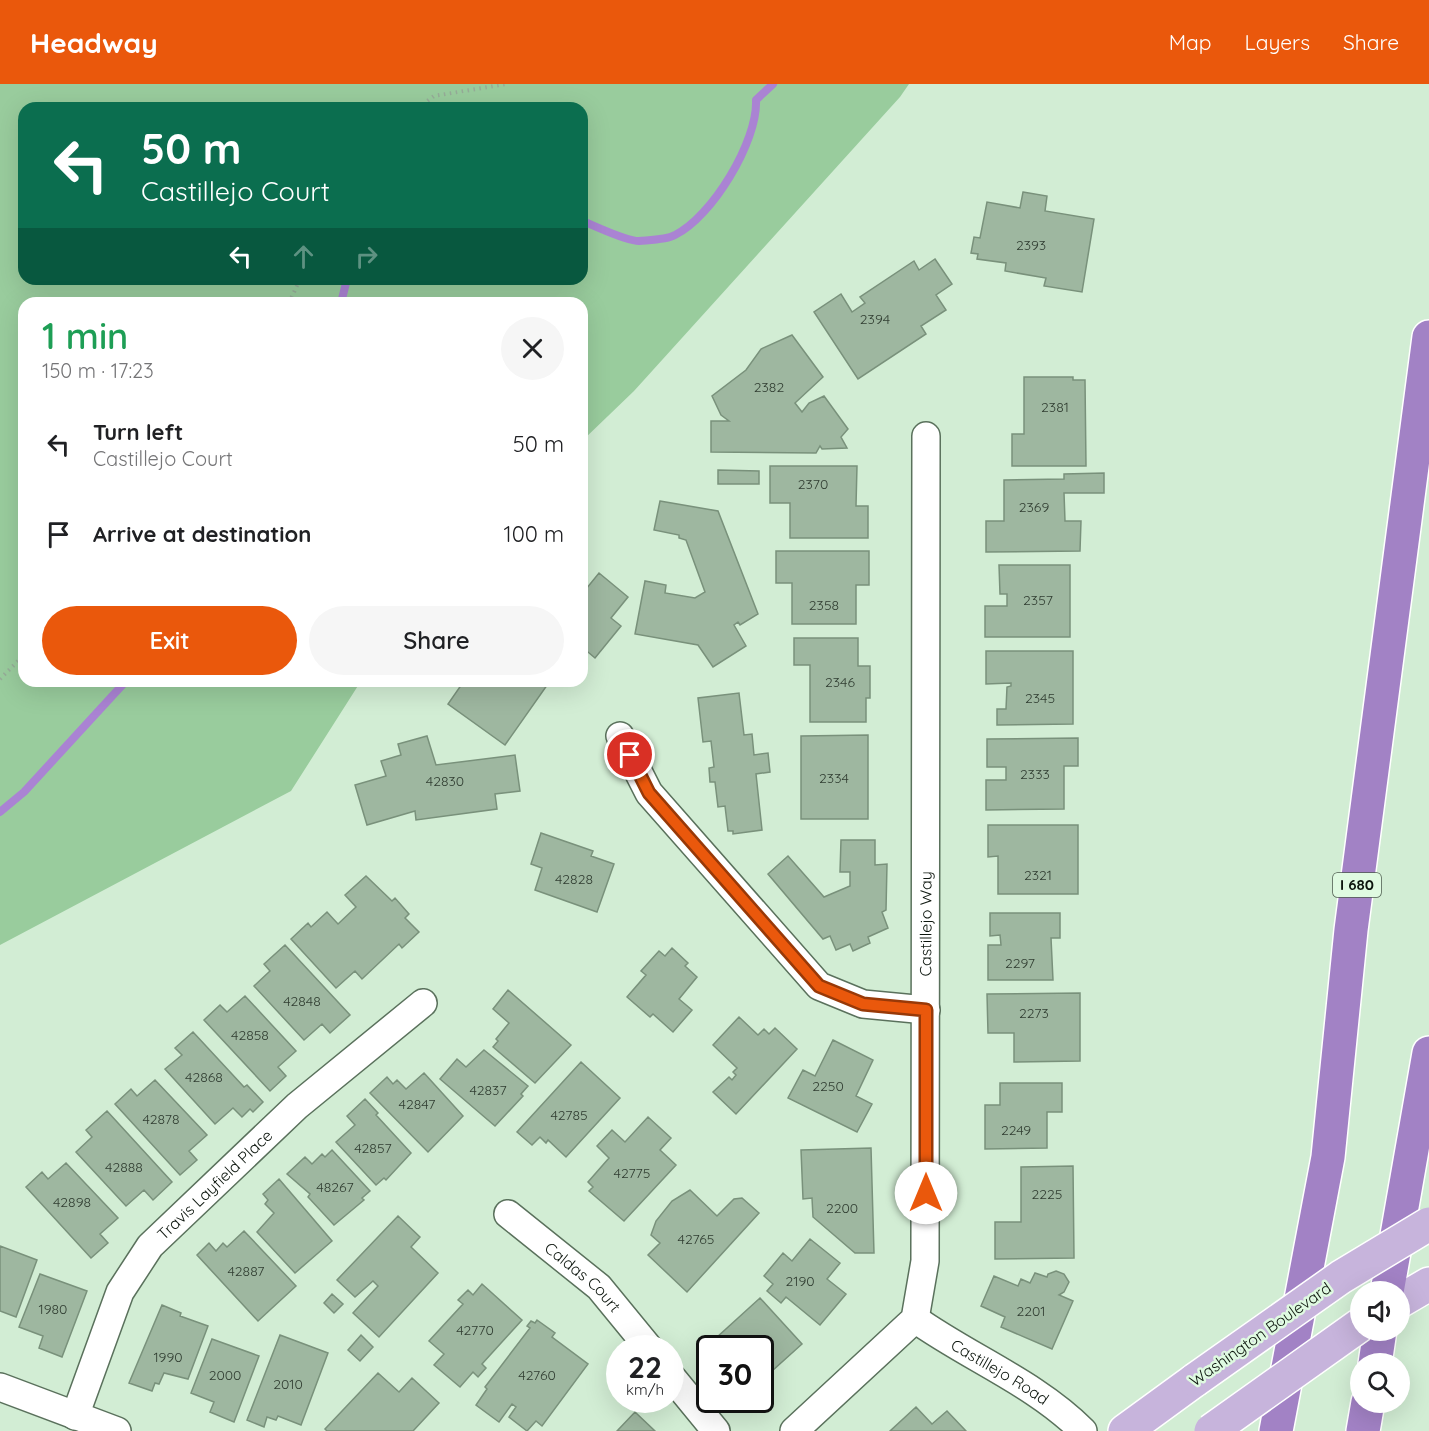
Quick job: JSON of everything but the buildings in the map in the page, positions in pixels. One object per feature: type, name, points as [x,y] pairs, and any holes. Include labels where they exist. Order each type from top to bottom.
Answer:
[{"type":"highway","name":"I 680","points":[[1276,1431],[1328,1156],[1351,930],[1429,338]]},
{"type":"highway","points":[[1389,1281],[1429,1053]]},
{"type":"highway","points":[[1363,1431],[1366,1413]]},
{"type":"main road","name":"Washington Boulevard","points":[[1125,1431],[1341,1277],[1429,1224]]},
{"type":"main road","points":[[1410,1295],[1429,1284]]},
{"type":"main road","points":[[1211,1431],[1350,1332]]},
{"type":"street","name":"Castillejo Way","points":[[915,1319],[925,1261],[926,435]]},
{"type":"street","points":[[620,736],[649,793],[819,986],[863,1004],[926,1010]]},
{"type":"street","name":"Travis Layfield Place","points":[[75,1416],[120,1292],[150,1246],[297,1106],[423,1003]]},
{"type":"street","name":"Caldas Court","points":[[508,1214],[599,1287],[638,1335]]},
{"type":"street","points":[[794,1431],[915,1319]]},
{"type":"street","name":"Castillejo Road","points":[[915,1319],[987,1366],[1036,1391],[1083,1431]]},
{"type":"street","points":[[0,1387],[117,1431]]},
{"type":"street","points":[[684,1392],[716,1431]]},
{"type":"path","points":[[426,102],[434,96],[506,84]]},
{"type":"path","points":[[0,679],[18,661]]},
{"type":"green space","points":[[0,84],[909,84],[900,97],[634,391],[588,435],[588,297],[18,297],[18,687],[357,687],[291,791],[0,945]]},
{"type":"waterway","points":[[588,223],[639,241],[671,237],[689,226],[704,212],[730,176],[749,136],[755,117],[756,100],[773,84]]},
{"type":"waterway","points":[[342,297],[346,285]]},
{"type":"waterway","points":[[0,812],[24,792],[120,687]]},
{"type":"route","points":[[630,755],[649,793],[819,986],[863,1004],[926,1010],[926,1193]]}]
